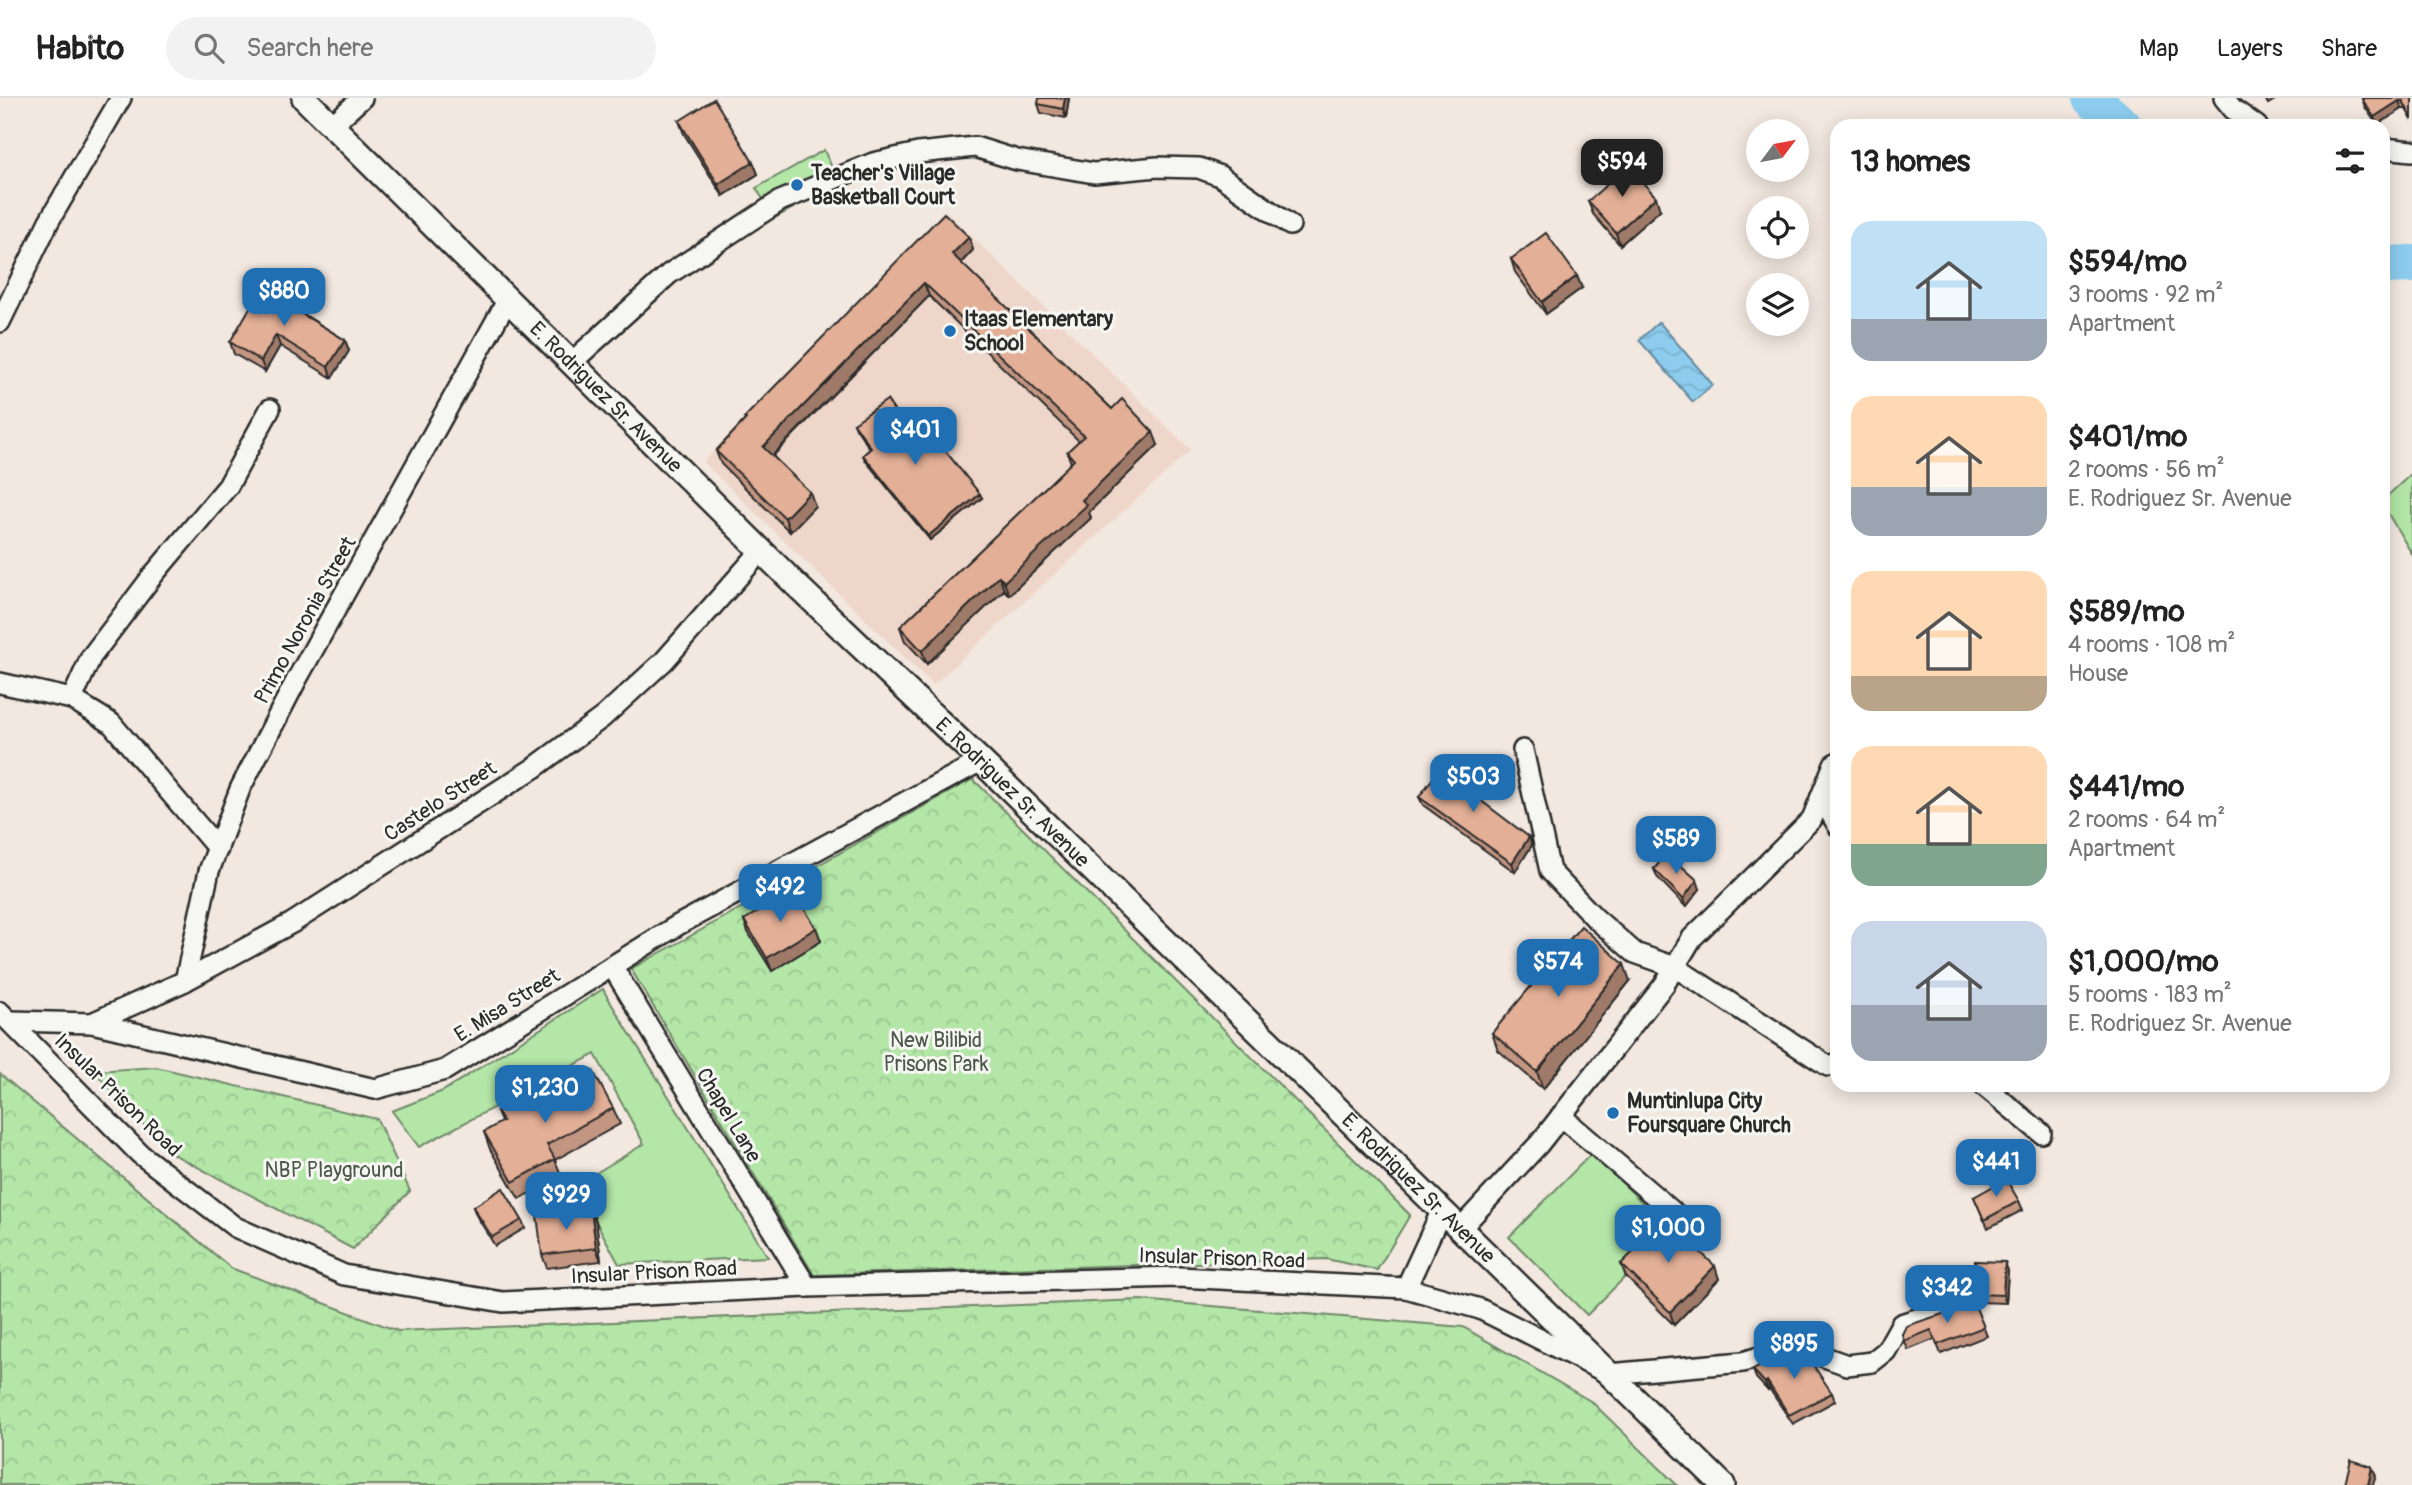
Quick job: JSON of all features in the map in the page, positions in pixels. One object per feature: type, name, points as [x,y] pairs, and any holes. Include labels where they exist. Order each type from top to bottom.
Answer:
[{"type":"street","points":[[0,322],[4,301],[121,98]]},
{"type":"street","name":"E. Rodriguez Sr. Avenue","points":[[304,98],[762,550],[1723,1485]]},
{"type":"street","points":[[332,125],[362,98]]},
{"type":"street","points":[[2224,98],[2247,119]]},
{"type":"street","points":[[572,362],[668,274],[780,201],[873,163],[918,153],[975,147],[1017,160],[1094,173],[1157,167],[1199,168],[1220,176],[1290,225]]},
{"type":"street","points":[[2390,149],[2412,151]]},
{"type":"street","name":"Primo Noronia Street","points":[[185,981],[209,871],[240,789],[297,679],[508,299]]},
{"type":"street","points":[[72,699],[91,657],[154,574],[228,486],[270,409]]},
{"type":"street","name":"Castelo Street","points":[[92,1023],[185,981],[292,923],[554,753],[603,717],[664,661],[762,550]]},
{"type":"street","points":[[0,683],[72,699],[111,723],[218,849]]},
{"type":"street","points":[[1523,750],[1550,871],[1595,918],[1635,953],[1675,967],[1830,1065]]},
{"type":"street","name":"E. Misa Street","points":[[5,1016],[92,1023],[375,1089],[445,1070],[678,925],[981,761]]},
{"type":"street","points":[[1460,1229],[1561,1116],[1675,967],[1692,938],[1812,819],[1830,774]]},
{"type":"street","points":[[1821,797],[1830,812]]},
{"type":"street","name":"Chapel Lane","points":[[612,966],[807,1287]]},
{"type":"street","name":"Insular Prison Road","points":[[5,1016],[140,1154],[235,1227],[344,1275],[503,1302],[807,1287],[1178,1277],[1406,1288],[1480,1309],[1609,1374]]},
{"type":"street","points":[[1991,1092],[2041,1133]]},
{"type":"street","points":[[1561,1116],[1678,1216]]},
{"type":"street","points":[[1406,1288],[1441,1212]]},
{"type":"street","points":[[1609,1374],[1743,1362],[1794,1346],[1847,1365],[1872,1362],[1886,1350],[1901,1324],[1966,1303]]},
{"type":"shaded area","name":"Itaas Elementary School","points":[[947,212],[1191,450],[933,685],[703,462]]},
{"type":"green space","name":"Teacher's Village Basketball Court","points":[[824,150],[839,183],[775,218],[756,188]]},
{"type":"green space","points":[[2412,473],[2412,554],[2390,517],[2390,493]]},
{"type":"green space","name":"New Bilibid Prisons Park","points":[[973,779],[1410,1215],[1377,1270],[1326,1259],[814,1275],[631,969]]},
{"type":"green space","points":[[603,989],[768,1257],[619,1264],[576,1185],[644,1144],[595,1054],[419,1147],[392,1111],[443,1091]]},
{"type":"green space","name":"NBP Playground","points":[[156,1067],[377,1119],[410,1191],[353,1249],[169,1152],[94,1071]]},
{"type":"green space","points":[[0,1074],[231,1268],[398,1331],[1140,1300],[1463,1327],[1592,1402],[1677,1485],[0,1485]]},
{"type":"green space","points":[[1592,1153],[1671,1231],[1587,1315],[1509,1237]]},
{"type":"water","points":[[1659,322],[1713,385],[1693,402],[1639,340]]},
{"type":"building","points":[[1039,98],[1065,98],[1063,109],[1038,104]]},
{"type":"building","points":[[2363,98],[2412,98],[2412,118],[2403,101],[2374,117]]},
{"type":"building","points":[[714,99],[753,162],[718,184],[679,121]]},
{"type":"building","points":[[1628,166],[1656,197],[1616,233],[1588,201]]},
{"type":"building","points":[[944,213],[969,237],[952,254],[1112,409],[1122,399],[1153,432],[1082,500],[1087,505],[1004,582],[999,576],[922,651],[900,627],[1074,460],[1067,452],[1084,436],[924,283],[763,447],[810,492],[785,518],[716,451],[746,419],[744,418]]},
{"type":"building","points":[[1546,233],[1577,276],[1542,302],[1511,259]]},
{"type":"building","points":[[265,282],[296,301],[292,308],[345,340],[328,367],[276,335],[261,361],[230,342]]},
{"type":"building","points":[[887,400],[903,424],[915,413],[980,494],[928,536],[863,455],[871,448],[854,423]]},
{"type":"building","points":[[1445,762],[1464,777],[1459,784],[1529,837],[1512,863],[1419,797]]},
{"type":"building","points":[[1667,853],[1697,880],[1683,899],[1654,869]]},
{"type":"building","points":[[793,890],[816,928],[767,958],[744,920]]},
{"type":"building","points":[[1581,926],[1624,964],[1537,1072],[1492,1033]]},
{"type":"building","points":[[593,1071],[613,1108],[547,1145],[555,1159],[513,1182],[484,1132],[503,1121],[497,1111],[521,1098],[526,1108]]},
{"type":"building","points":[[2006,1179],[2019,1201],[1984,1220],[1974,1197]]},
{"type":"building","points":[[503,1188],[522,1220],[492,1237],[473,1207]]},
{"type":"building","points":[[591,1209],[596,1248],[542,1255],[537,1215]]},
{"type":"building","points":[[1666,1219],[1715,1266],[1670,1312],[1621,1264]]},
{"type":"building","points":[[1975,1261],[2005,1262],[2003,1295],[1975,1294]]},
{"type":"building","points":[[1973,1301],[1984,1327],[1937,1345],[1931,1330],[1904,1341],[1902,1334],[1906,1326],[1967,1306]]},
{"type":"building","points":[[1791,1350],[1807,1356],[1832,1393],[1789,1415],[1767,1381],[1765,1383],[1753,1370]]},
{"type":"building","points":[[2351,1460],[2372,1467],[2368,1485],[2345,1483]]},
{"type":"waterway","points":[[2091,98],[2115,119]]},
{"type":"waterway","points":[[2390,265],[2412,264]]},
{"type":"place","name":"Teacher's Village Basketball Court","points":[[797,185]]},
{"type":"place","name":"Itaas Elementary School","points":[[950,331]]},
{"type":"place","name":"Muntinlupa City Foursquare Church","points":[[1613,1113]]}]
